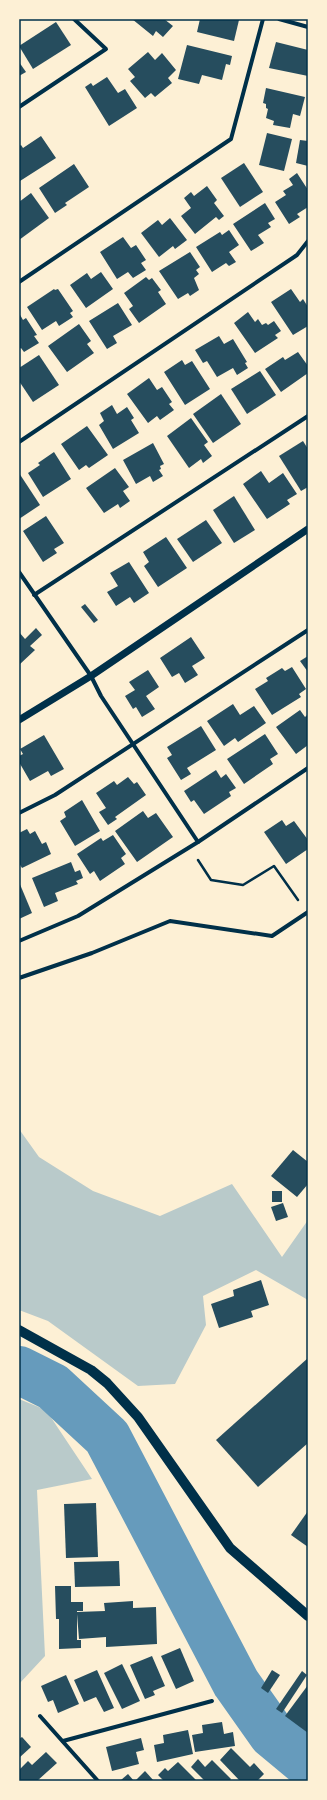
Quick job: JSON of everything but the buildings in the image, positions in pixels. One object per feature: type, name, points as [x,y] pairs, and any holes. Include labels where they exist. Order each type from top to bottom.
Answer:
[{"type":"main road","points":[[19,1330],[91,1370],[107,1383],[138,1417],[230,1548],[308,1616]]},
{"type":"street","points":[[19,106],[106,49],[74,19]]},
{"type":"street","points":[[19,282],[232,139],[263,19]]},
{"type":"street","points":[[279,19],[308,27]]},
{"type":"street","points":[[19,442],[297,255],[308,241]]},
{"type":"street","points":[[34,595],[308,416]]},
{"type":"street","points":[[19,720],[91,676],[134,645],[308,529]]},
{"type":"street","points":[[19,572],[91,676],[101,696],[198,842]]},
{"type":"street","points":[[19,813],[55,795],[134,745],[308,630]]},
{"type":"street","points":[[19,941],[78,916],[198,842],[308,768]]},
{"type":"street","points":[[19,978],[92,952],[170,921],[272,936],[307,913]]},
{"type":"street","points":[[63,1741],[212,1701]]},
{"type":"street","points":[[40,1716],[98,1781]]},
{"type":"path","points":[[190,847],[210,880],[242,885],[274,866],[307,913]]},
{"type":"shaded area","points":[[19,1129],[39,1157],[93,1191],[160,1216],[232,1184],[282,1257],[308,1220],[308,1300],[256,1270],[203,1296],[206,1325],[175,1384],[138,1386],[48,1321],[19,1310]]},
{"type":"shaded area","points":[[19,1399],[46,1410],[92,1479],[37,1490],[45,1656],[19,1684]]},
{"type":"waterway","points":[[19,1370],[53,1387],[107,1437],[236,1683],[272,1734],[308,1764]]}]
